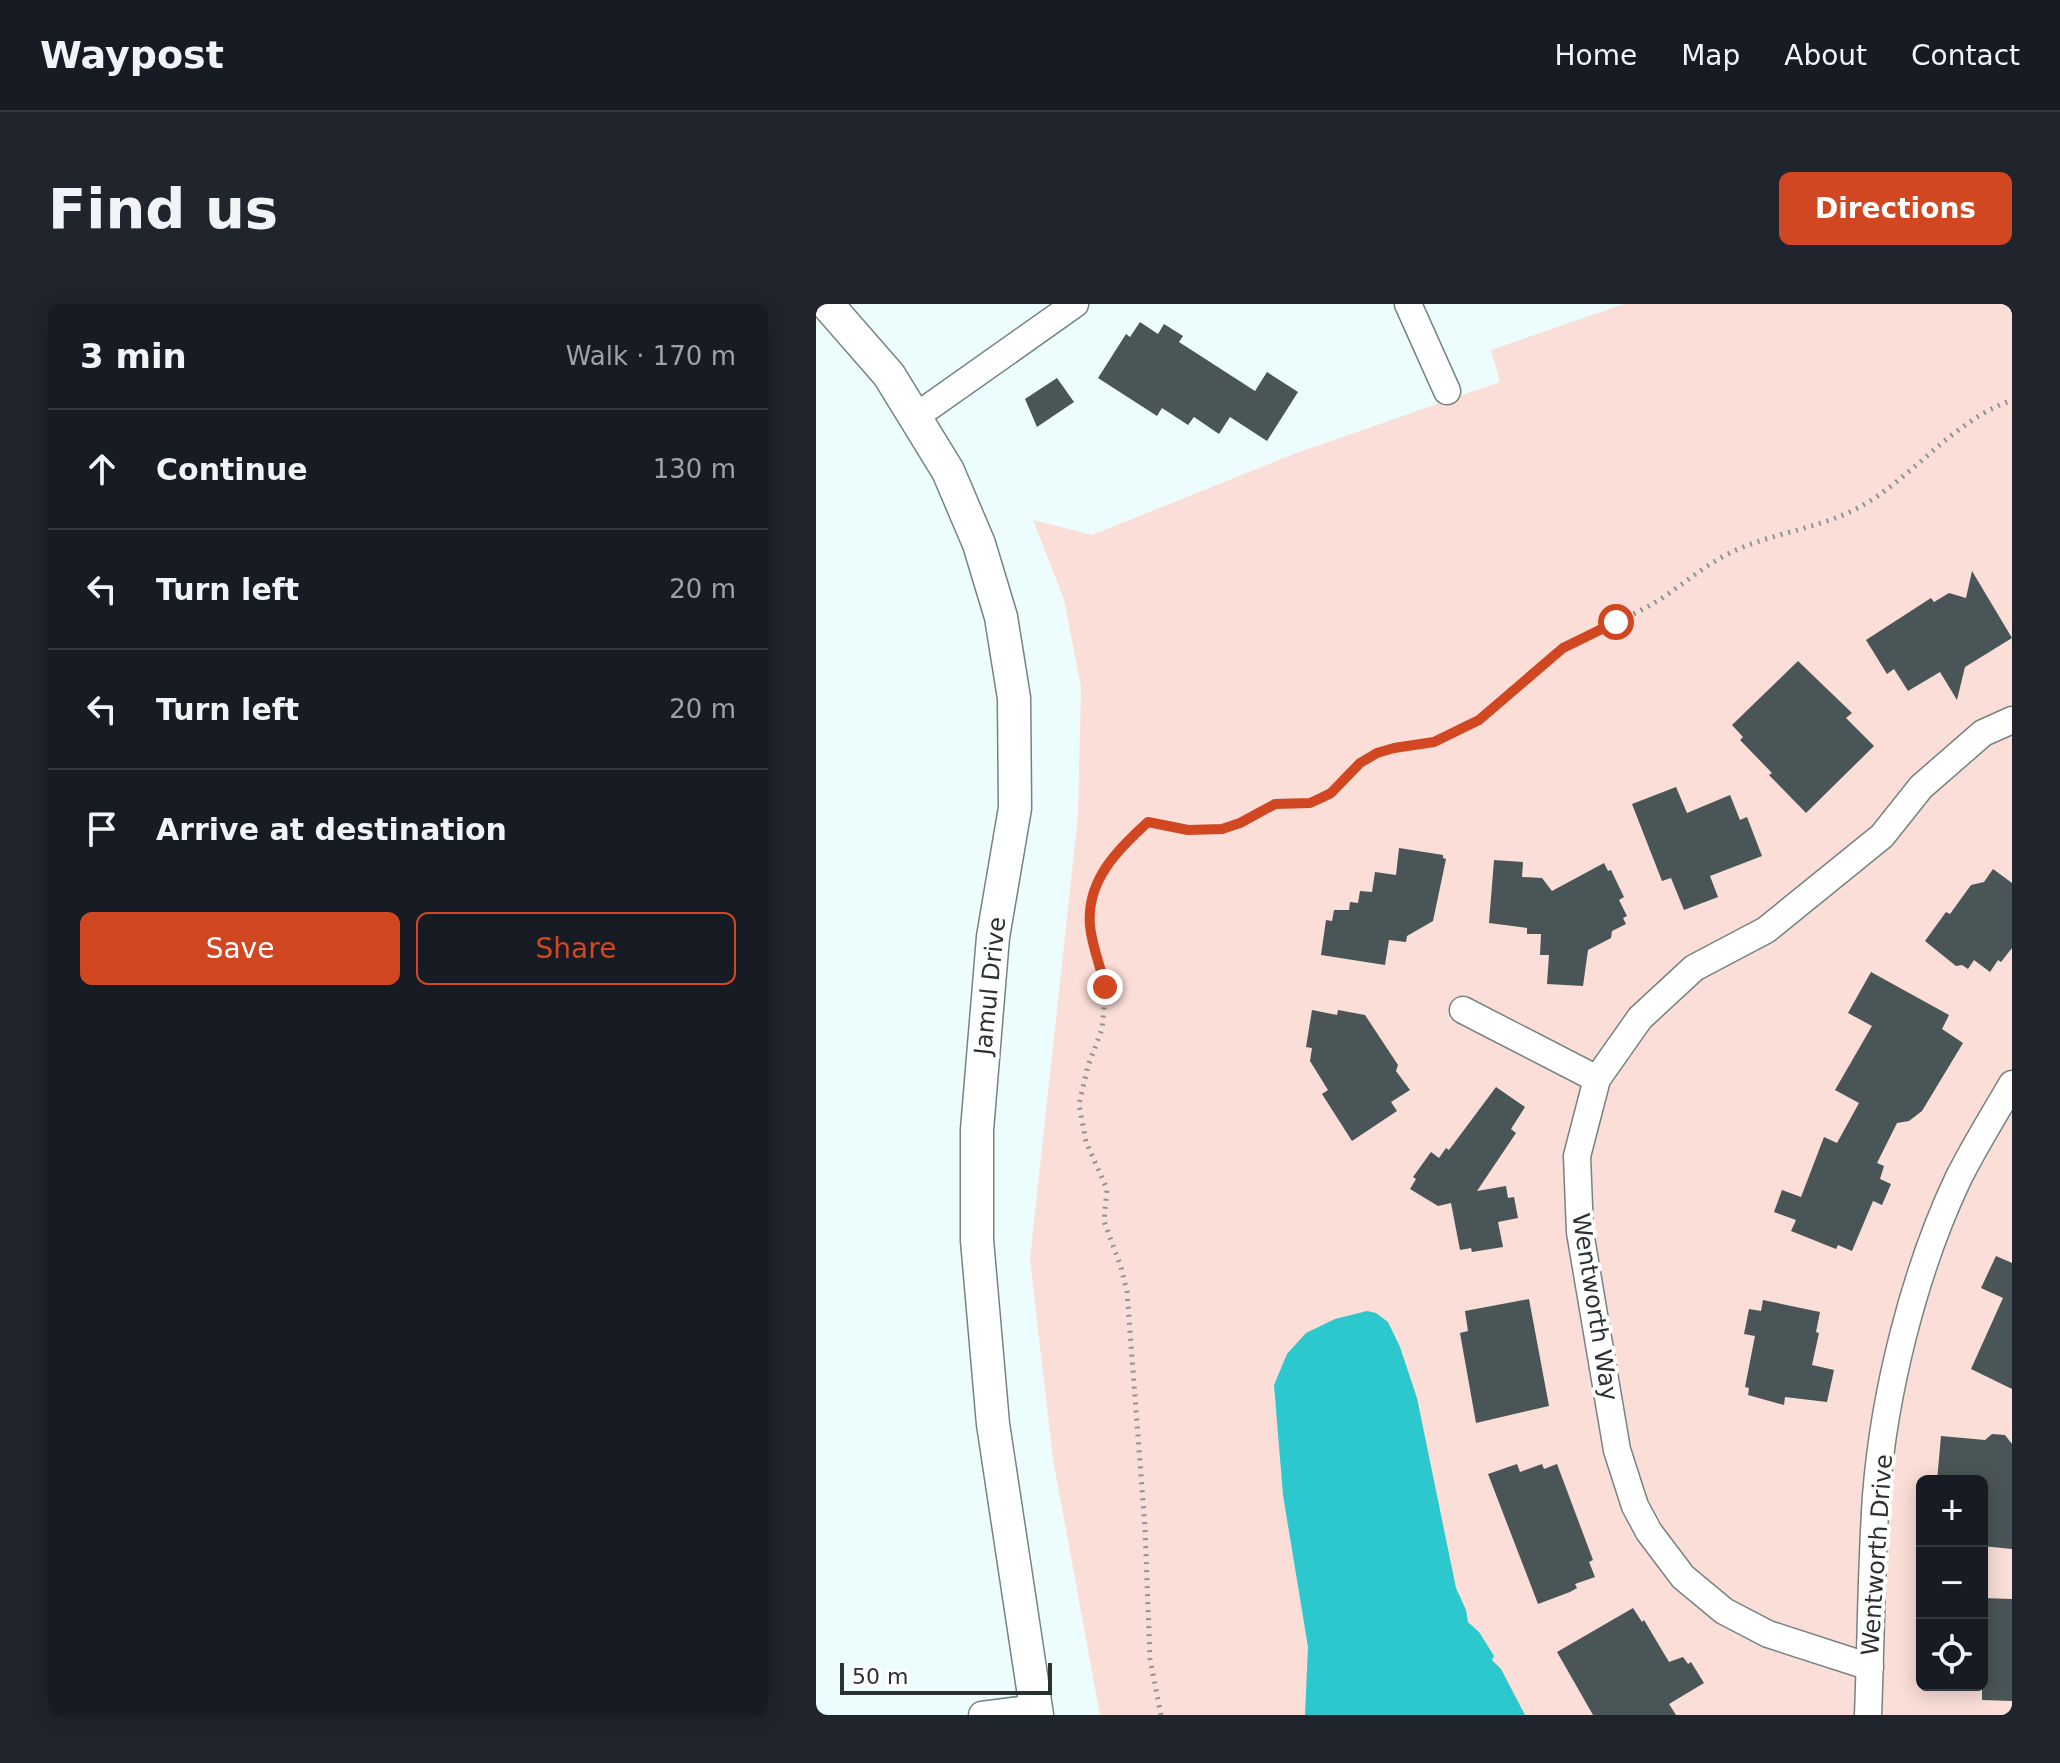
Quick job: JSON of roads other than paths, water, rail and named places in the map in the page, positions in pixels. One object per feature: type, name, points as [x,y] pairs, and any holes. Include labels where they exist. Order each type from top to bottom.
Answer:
[{"type":"street","name":"Jamul Drive","points":[[827,304],[889,375],[948,471],[979,544],[1001,617],[1014,698],[1015,808],[993,937],[977,1130],[977,1240],[993,1424],[1036,1711]]},
{"type":"street","points":[[915,417],[1075,304]]},
{"type":"street","points":[[1408,304],[1447,391]]},
{"type":"street","name":"Wentworth Way","points":[[1870,1667],[1768,1634],[1724,1611],[1703,1595],[1665,1556],[1635,1506],[1617,1450],[1580,1232],[1577,1156],[1597,1079],[1640,1018],[1694,968],[1766,930],[1882,836],[1921,787],[1983,733],[2012,720]]},
{"type":"street","points":[[1463,1010],[1597,1079]]},
{"type":"street","name":"Wentworth Drive","points":[[1868,1715],[1876,1494],[1890,1399],[1915,1292],[1959,1178],[2012,1084]]},
{"type":"street","points":[[982,1715],[1036,1711]]},
{"type":"water","points":[[1367,1311],[1376,1313],[1388,1322],[1417,1398],[1456,1588],[1468,1622],[1479,1632],[1494,1656],[1492,1660],[1501,1669],[1525,1715],[1305,1715],[1308,1647],[1283,1495],[1274,1385],[1287,1354],[1306,1333],[1335,1319]]}]
